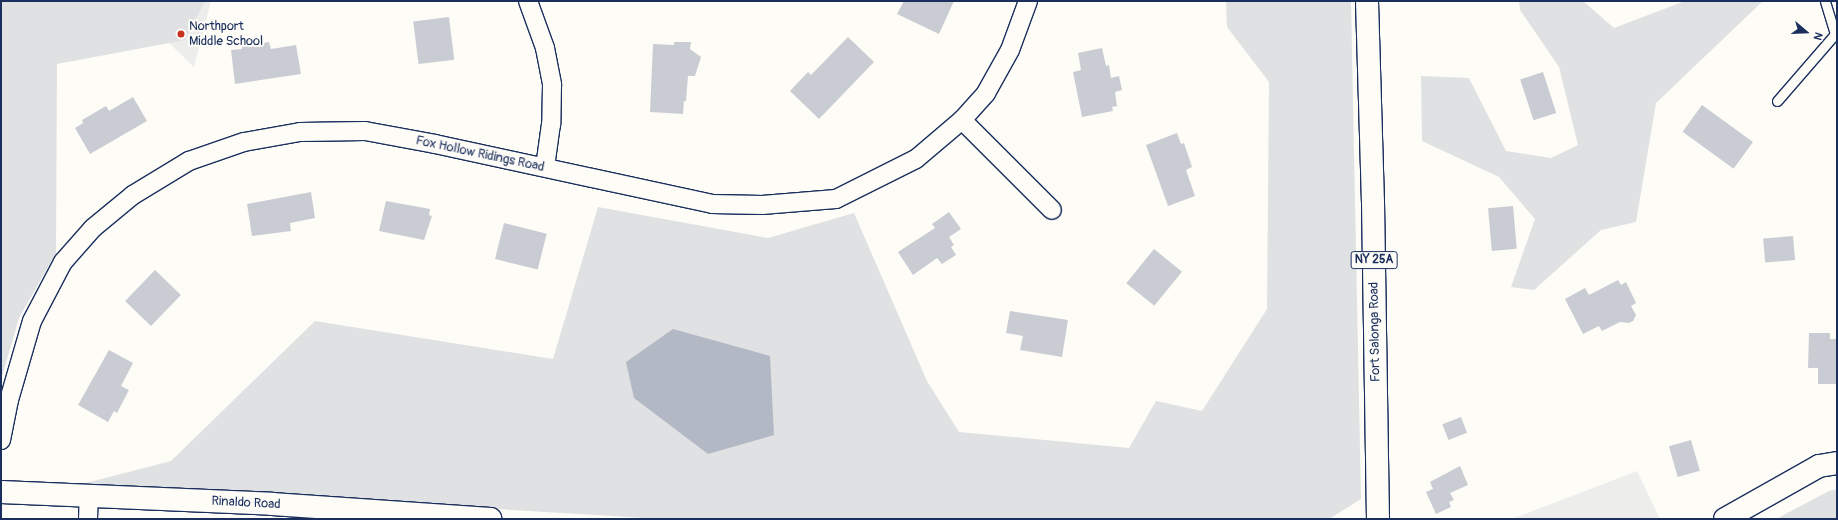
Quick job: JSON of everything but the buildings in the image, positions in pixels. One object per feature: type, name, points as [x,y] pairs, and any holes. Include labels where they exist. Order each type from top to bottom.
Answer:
[{"type":"street","points":[[528,1],[545,48],[552,85],[551,124],[545,167]]},
{"type":"street","name":"Fox Hollow Ridings Road","points":[[1,440],[9,400],[32,321],[63,262],[93,228],[133,194],[190,161],[244,142],[300,132],[365,131],[545,167],[712,204],[762,206],[836,200],[916,159],[962,120],[986,93],[1010,50],[1028,1]]},
{"type":"street","name":"Fort Salonga Road","points":[[1367,1],[1373,209],[1378,519]]},
{"type":"street","points":[[962,120],[1052,210]]},
{"type":"street","points":[[1725,519],[1819,466],[1837,463]]},
{"type":"street","name":"Rinaldo Road","points":[[1,492],[272,504],[490,519]]},
{"type":"street","points":[[88,519],[89,495]]},
{"type":"lane","points":[[1777,101],[1835,34],[1825,1]]},
{"type":"shaded area","points":[[1,1],[205,1],[185,40],[57,64],[56,253],[19,318],[1,380]]},
{"type":"shaded area","name":"Northport Middle School","points":[[125,1],[211,1],[194,67]]},
{"type":"shaded area","points":[[1226,1],[1351,1],[1361,499],[1329,519],[661,519],[82,484],[171,461],[315,321],[553,359],[598,207],[768,238],[854,213],[927,381],[959,432],[1129,448],[1156,401],[1202,411],[1267,309],[1269,82],[1227,27]]},
{"type":"shaded area","points":[[1519,1],[1583,1],[1614,28],[1685,1],[1763,1],[1656,103],[1636,222],[1601,230],[1534,290],[1511,287],[1535,219],[1499,177],[1422,141],[1421,76],[1469,78],[1506,151],[1551,158],[1578,145],[1559,67],[1520,10]]},
{"type":"shaded area","points":[[673,329],[770,356],[774,435],[708,454],[634,398],[626,362]]},
{"type":"shaded area","points":[[1637,471],[1660,519],[1512,519]]},
{"type":"shaded area","points":[[1837,489],[1837,519],[1776,519],[1829,491]]},
{"type":"place","name":"Northport Middle School","points":[[181,34]]}]
